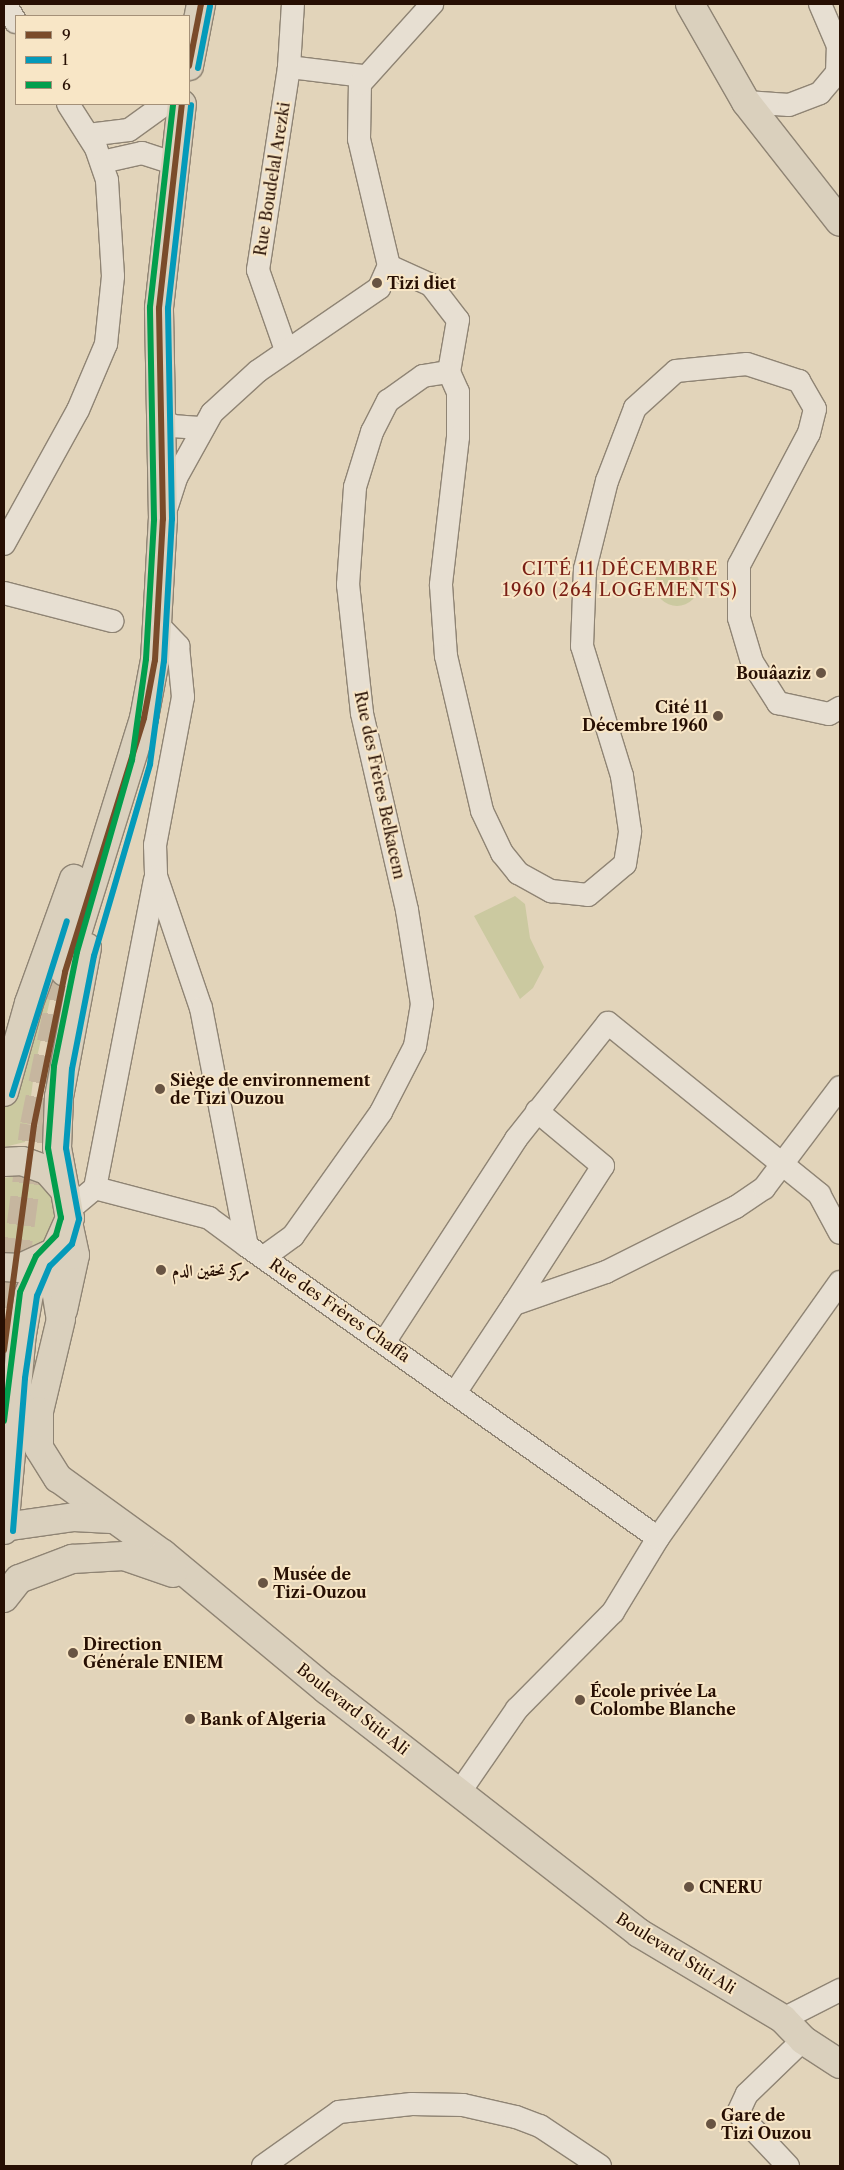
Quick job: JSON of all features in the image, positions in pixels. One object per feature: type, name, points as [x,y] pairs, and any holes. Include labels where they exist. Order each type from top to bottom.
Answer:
[{"type":"main road","points":[[190,60],[201,4]]},
{"type":"main road","points":[[690,4],[746,102],[840,222]]},
{"type":"main road","points":[[61,1319],[75,1255],[57,1122],[63,1068],[86,954],[141,762],[144,718],[159,626],[163,519],[159,308],[172,163],[182,105]]},
{"type":"main road","points":[[65,972],[144,718]]},
{"type":"main road","points":[[4,1092],[54,932],[127,742],[144,718]]},
{"type":"main road","points":[[4,1162],[36,1164],[58,1179],[68,1209],[55,1252],[43,1261],[21,1268],[4,1266]]},
{"type":"main road","points":[[43,1261],[29,1294],[22,1334],[4,1528],[74,1517],[111,1520]]},
{"type":"main road","name":"Boulevard Stiti Ali","points":[[43,1261],[55,1283],[61,1319],[39,1411],[39,1448],[58,1478],[194,1581],[459,1793],[639,1933],[783,2019],[803,2040],[840,2064]]},
{"type":"main road","points":[[4,1598],[19,1579],[53,1565],[106,1555],[124,1556],[194,1581]]},
{"type":"street","points":[[5,4],[15,20]]},
{"type":"street","name":"Rue Boudelal Arezki","points":[[286,350],[258,270],[289,67],[293,4]]},
{"type":"street","points":[[163,519],[176,478],[212,413],[286,350],[379,288],[389,266],[359,139],[364,76],[412,31],[432,4]]},
{"type":"street","points":[[746,102],[789,104],[820,93],[837,73],[838,46],[823,6]]},
{"type":"street","points":[[289,67],[364,76]]},
{"type":"street","points":[[4,544],[78,410],[106,344],[113,276],[102,162],[88,135],[69,105]]},
{"type":"street","points":[[88,135],[129,130],[164,105]]},
{"type":"street","points":[[102,162],[142,153],[172,163]]},
{"type":"street","points":[[389,266],[431,285],[458,320],[449,372],[458,392],[458,428],[440,585],[446,656],[482,811],[502,853],[518,873],[551,892],[588,895],[625,864],[630,831],[622,776],[582,646],[585,569],[607,481],[635,408],[676,370],[747,364],[799,381],[814,409],[809,433],[739,565],[739,618],[752,662],[778,703],[829,714],[840,708]]},
{"type":"street","name":"Rue des Frères Belkacem","points":[[256,1251],[298,1228],[380,1112],[415,1046],[422,1004],[417,965],[362,713],[348,567],[355,487],[372,432],[388,401],[403,387],[423,376],[449,372]]},
{"type":"street","points":[[161,417],[172,426],[203,428]]},
{"type":"street","points":[[4,593],[112,621]]},
{"type":"street","points":[[68,1209],[95,1188],[138,958],[156,876],[156,838],[183,697],[178,646],[159,626]]},
{"type":"street","points":[[156,876],[181,944],[201,1008],[256,1251]]},
{"type":"street","points":[[138,958],[153,943],[181,944]]},
{"type":"street","points":[[385,1342],[537,1111],[608,1023],[819,1194],[840,1233]]},
{"type":"street","points":[[514,1304],[606,1272],[736,1207],[764,1188],[840,1087]]},
{"type":"street","points":[[455,1392],[603,1166],[537,1111]]},
{"type":"street","name":"Rue des Frères Chaffa","points":[[95,1188],[209,1218],[658,1538]]},
{"type":"street","points":[[459,1793],[517,1709],[613,1612],[658,1538],[840,1282]]},
{"type":"street","points":[[783,2019],[840,1990]]},
{"type":"street","points":[[788,2166],[738,2113],[748,2094],[803,2040]]},
{"type":"street","points":[[264,2166],[339,2112],[412,2104],[463,2105],[516,2117],[540,2126],[600,2166]]},
{"type":"shaded area","points":[[681,562],[693,568],[698,575],[698,593],[693,600],[686,605],[673,606],[665,603],[658,596],[655,580],[658,572],[665,565]]},
{"type":"shaded area","points":[[515,896],[525,904],[530,938],[544,967],[533,988],[520,999],[474,916]]},
{"type":"shaded area","points":[[57,969],[35,1066],[25,1142],[4,1147],[4,1109],[29,1019]]},
{"type":"shaded area","points":[[23,1175],[42,1182],[57,1204],[56,1231],[35,1252],[11,1255],[4,1253],[4,1178]]},
{"type":"tunnel","points":[[4,1350],[34,1125],[65,972]]},
{"type":"transit line","name":"9","points":[[190,61],[201,4]]},
{"type":"transit line","name":"1","points":[[198,68],[210,6]]},
{"type":"transit line","name":"6","points":[[4,1421],[20,1292],[36,1256],[56,1235],[61,1218],[48,1148],[54,1066],[77,952],[132,760],[146,659],[154,519],[150,307],[173,105]]},
{"type":"transit line","name":"9","points":[[4,1350],[34,1125],[65,972],[144,718],[155,660],[163,519],[159,308],[182,105]]},
{"type":"transit line","name":"1","points":[[13,1531],[25,1378],[37,1296],[50,1266],[72,1244],[79,1219],[66,1148],[72,1069],[94,956],[150,764],[164,661],[172,519],[168,308],[191,105]]},
{"type":"transit line","name":"1","points":[[12,1095],[67,921]]},
{"type":"place","name":"Tizi diet","points":[[377,283]]},
{"type":"place","name":"Bouâaziz","points":[[821,673]]},
{"type":"place","name":"Cité 11 Décembre 1960","points":[[718,716]]},
{"type":"place","name":"Siège de environnement de Tizi Ouzou","points":[[160,1089]]},
{"type":"place","name":"مركز تحقين الدم","points":[[161,1270]]},
{"type":"place","name":"Musée de Tizi-Ouzou","points":[[263,1583]]},
{"type":"place","name":"Direction Générale ENIEM","points":[[73,1653]]},
{"type":"place","name":"École privée La Colombe Blanche","points":[[580,1700]]},
{"type":"place","name":"Bank of Algeria","points":[[190,1719]]},
{"type":"place","name":"CNERU","points":[[689,1887]]},
{"type":"place","name":"Gare de Tizi Ouzou","points":[[711,2124]]},
{"type":"district","name":"CITÉ 11 DÉCEMBRE 1960 (264 LOGEMENTS)","points":[[620,580]]}]
